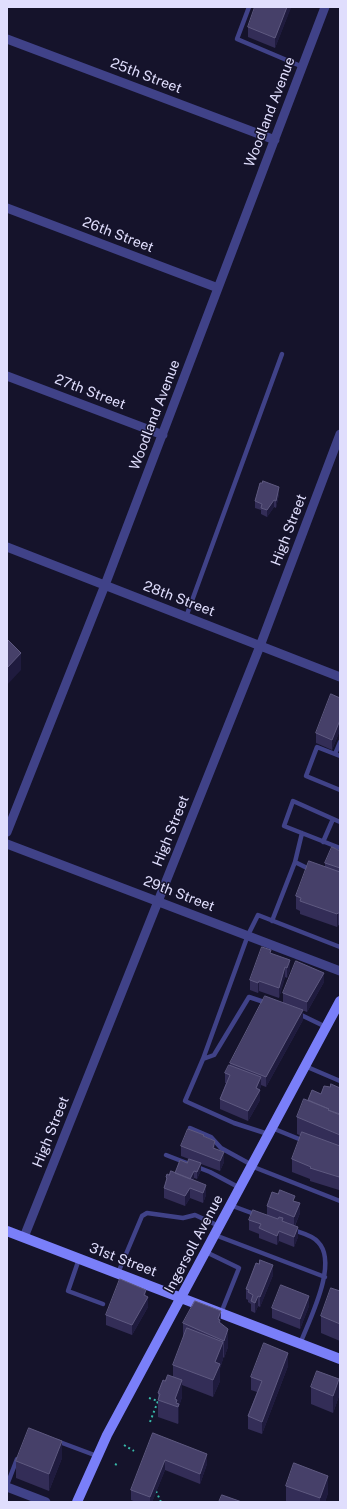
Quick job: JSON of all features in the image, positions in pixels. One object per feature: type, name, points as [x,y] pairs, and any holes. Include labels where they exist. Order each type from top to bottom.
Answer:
[{"type":"main road","name":"Ingersoll Avenue","points":[[77,1502],[97,1456],[340,1001]]},
{"type":"main road","name":"31st Street","points":[[7,1231],[340,1359]]},
{"type":"street","name":"Woodland Avenue","points":[[7,832],[105,585],[325,7]]},
{"type":"street","name":"25th Street","points":[[7,39],[275,140]]},
{"type":"street","name":"26th Street","points":[[7,208],[218,288]]},
{"type":"street","name":"27th Street","points":[[7,376],[162,435]]},
{"type":"street","name":"High Street","points":[[24,1237],[260,646],[340,434]]},
{"type":"street","name":"28th Street","points":[[7,547],[340,677]]},
{"type":"street","name":"29th Street","points":[[7,844],[340,971]]},
{"type":"street","points":[[7,1486],[46,1502]]},
{"type":"lane","points":[[249,7],[237,39],[303,67]]},
{"type":"lane","points":[[186,617],[282,354]]},
{"type":"lane","points":[[340,742],[338,755],[317,747],[306,776],[340,790]]},
{"type":"lane","points":[[340,822],[293,801],[284,826],[340,848]]},
{"type":"lane","points":[[323,842],[333,819]]},
{"type":"lane","points":[[272,921],[295,862],[302,833]]},
{"type":"lane","points":[[295,862],[317,872]]},
{"type":"lane","points":[[311,1144],[270,1131],[234,1123],[185,1102],[248,936],[258,915],[340,947]]},
{"type":"lane","points":[[202,1059],[214,1055],[249,998],[270,1004]]},
{"type":"lane","points":[[290,1010],[326,1027]]},
{"type":"lane","points":[[305,1066],[340,1081]]},
{"type":"lane","points":[[190,1128],[211,1137],[221,1148],[252,1165],[340,1201]]},
{"type":"lane","points":[[166,1155],[210,1172],[240,1188]]},
{"type":"lane","points":[[230,1205],[260,1217]]},
{"type":"lane","points":[[118,1274],[142,1216],[146,1213],[183,1218],[195,1215],[217,1230],[325,1277]]},
{"type":"lane","points":[[290,1228],[312,1237],[319,1242],[324,1251],[325,1277],[300,1344]]},
{"type":"lane","points":[[205,1252],[239,1268],[220,1313]]},
{"type":"lane","points":[[79,1259],[68,1291],[102,1304]]},
{"type":"lane","points":[[49,1438],[97,1456]]},
{"type":"lane","points":[[7,1486],[20,1451]]},
{"type":"path","points":[[150,1398],[161,1403]]},
{"type":"path","points":[[150,1422],[158,1401]]},
{"type":"path","points":[[124,1445],[134,1451]]},
{"type":"path","points":[[115,1464],[119,1466]]},
{"type":"path","points":[[156,1491],[162,1502]]},
{"type":"building","points":[[255,7],[287,7],[275,38],[248,27]]},
{"type":"building","points":[[263,481],[279,487],[276,501],[274,500],[267,510],[261,508],[262,504],[255,501],[260,483]]},
{"type":"building","points":[[7,639],[21,653],[7,668]]},
{"type":"building","points":[[331,694],[340,698],[340,720],[332,740],[316,733]]},
{"type":"building","points":[[332,847],[340,851],[340,868],[325,863]]},
{"type":"building","points":[[309,861],[340,872],[340,913],[337,914],[300,901],[301,898],[296,896]]},
{"type":"building","points":[[262,947],[271,950],[270,953],[290,960],[287,968],[285,967],[279,988],[259,981],[258,983],[250,980]]},
{"type":"building","points":[[296,961],[324,973],[307,1002],[283,993]]},
{"type":"building","points":[[265,996],[303,1010],[266,1077],[230,1063]]},
{"type":"building","points":[[229,1065],[261,1077],[256,1088],[260,1090],[248,1111],[220,1099],[230,1075],[225,1073]]},
{"type":"building","points":[[331,1084],[340,1088],[340,1114],[308,1100],[312,1090],[321,1094],[324,1086],[330,1087]]},
{"type":"building","points":[[304,1099],[340,1115],[340,1135],[297,1117]]},
{"type":"building","points":[[188,1129],[215,1141],[213,1148],[224,1152],[220,1161],[181,1146]]},
{"type":"building","points":[[302,1132],[340,1146],[339,1177],[310,1168],[311,1167],[292,1159]]},
{"type":"building","points":[[189,1159],[201,1163],[197,1172],[194,1171],[190,1179],[175,1173],[180,1160],[187,1163]]},
{"type":"building","points":[[171,1171],[206,1185],[203,1193],[190,1188],[185,1196],[164,1188],[167,1174],[169,1175]]},
{"type":"building","points":[[280,1190],[295,1196],[293,1201],[300,1203],[294,1217],[267,1206],[272,1192],[278,1194]]},
{"type":"building","points":[[253,1210],[278,1219],[279,1217],[283,1218],[282,1221],[298,1227],[294,1237],[279,1231],[277,1236],[259,1228],[261,1224],[249,1220]]},
{"type":"building","points":[[260,1260],[273,1265],[260,1297],[258,1296],[255,1303],[251,1301],[253,1295],[246,1289],[256,1263],[259,1264]]},
{"type":"building","points":[[120,1279],[146,1290],[144,1295],[148,1297],[132,1325],[106,1315]]},
{"type":"building","points":[[281,1285],[309,1296],[300,1319],[272,1308]]},
{"type":"building","points":[[331,1288],[340,1291],[340,1324],[321,1316]]},
{"type":"building","points":[[195,1301],[221,1311],[218,1319],[220,1320],[219,1322],[228,1329],[224,1341],[183,1323]]},
{"type":"building","points":[[187,1328],[223,1342],[215,1362],[220,1364],[213,1380],[173,1365]]},
{"type":"building","points":[[264,1343],[288,1353],[262,1422],[248,1416],[262,1381],[251,1377]]},
{"type":"building","points":[[317,1371],[339,1379],[333,1396],[311,1387]]},
{"type":"building","points":[[168,1375],[182,1380],[175,1399],[177,1400],[176,1403],[179,1404],[178,1407],[158,1400],[160,1394],[158,1393],[163,1380],[165,1381]]},
{"type":"building","points":[[29,1428],[62,1441],[49,1474],[16,1461]]},
{"type":"building","points":[[153,1433],[207,1454],[200,1474],[165,1460],[150,1497],[131,1490]]},
{"type":"building","points":[[294,1463],[328,1476],[320,1498],[286,1486]]},
{"type":"building","points":[[222,1495],[242,1502],[219,1502]]}]
